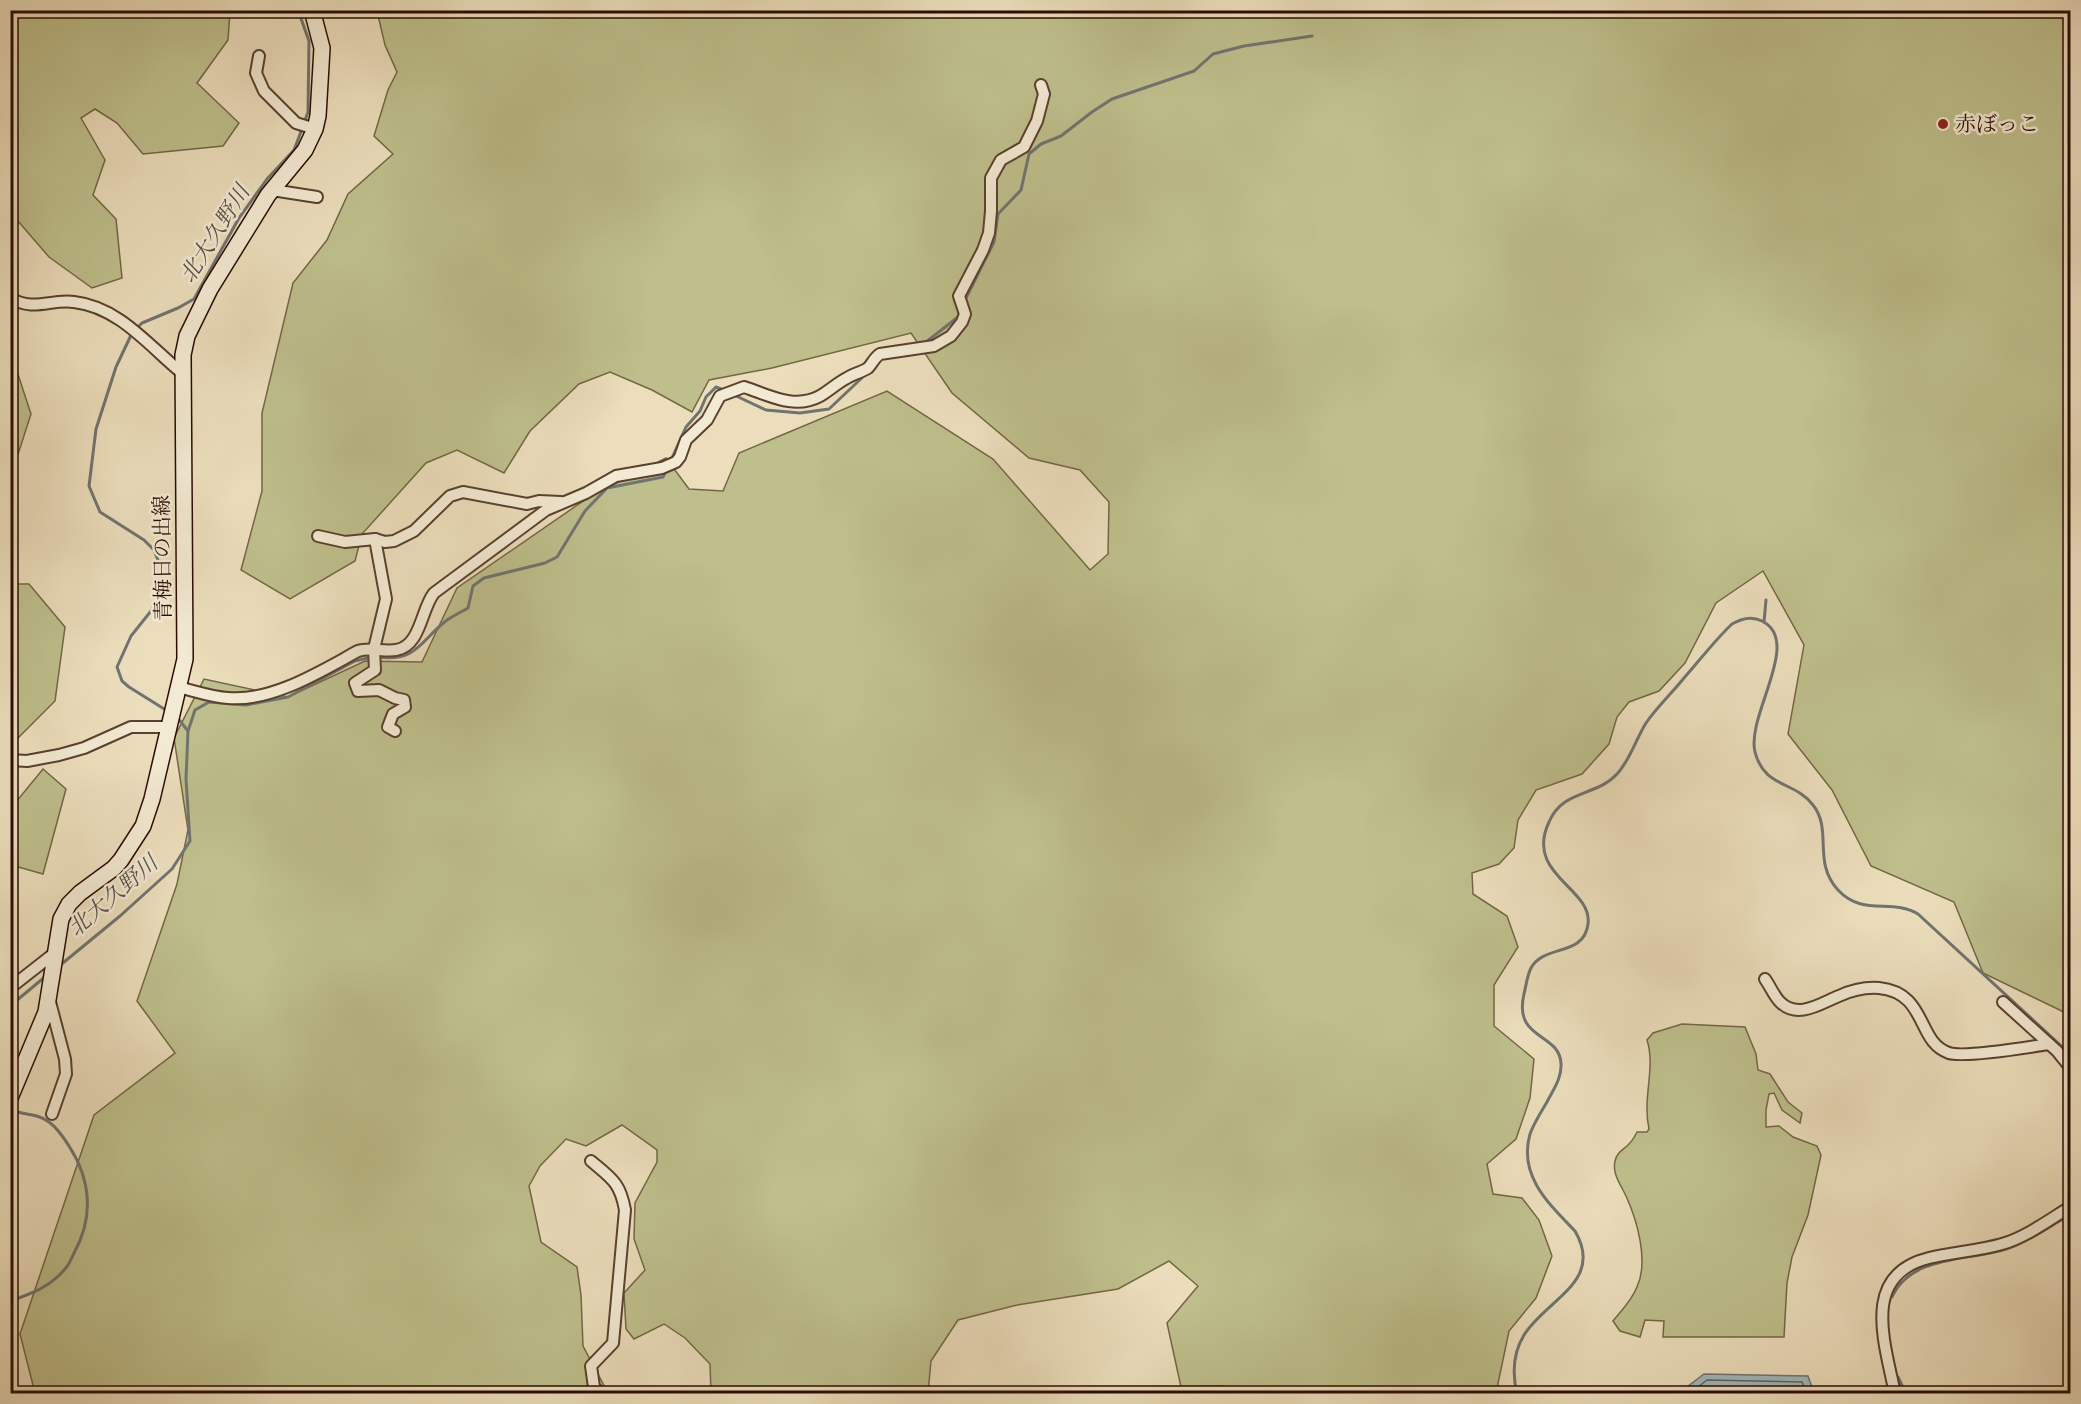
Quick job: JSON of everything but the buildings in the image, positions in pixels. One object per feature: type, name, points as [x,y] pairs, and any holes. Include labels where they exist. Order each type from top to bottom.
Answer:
[{"type":"main road","name":"青梅日の出線","points":[[10,1098],[36,1040],[49,1000],[61,919],[69,904],[80,892],[114,868],[130,848],[143,826],[152,799],[185,659],[183,355],[187,336],[196,314],[272,190],[305,150],[318,116],[322,48],[312,10]]},
{"type":"street","points":[[259,56],[256,73],[259,83],[280,109],[296,123],[312,128]]},
{"type":"street","points":[[178,687],[230,699],[260,695],[300,681],[358,651],[397,650],[408,645],[418,628],[428,600],[434,593],[546,510],[586,493],[616,476],[662,468],[676,462],[686,440],[707,420],[720,396],[744,387],[759,394],[787,401],[807,401],[821,396],[847,377],[869,367],[874,358],[880,354],[934,346],[951,336],[962,322],[964,314],[959,296],[983,250],[989,233],[991,178],[1001,160],[1024,147],[1037,121],[1044,94],[1041,84]]},
{"type":"street","points":[[272,190],[317,197]]},
{"type":"street","points":[[10,298],[38,306],[76,302],[103,311],[130,326],[182,373]]},
{"type":"street","points":[[318,536],[345,542],[375,539],[394,542],[414,531],[450,495],[463,492],[527,504],[539,501],[564,502]]},
{"type":"street","points":[[375,539],[386,599],[374,649],[375,670],[355,682],[358,691],[379,690],[404,700],[405,707],[393,714],[388,726],[395,731]]},
{"type":"street","points":[[10,760],[27,761],[59,755],[84,748],[131,727],[170,717]]},
{"type":"street","points":[[10,988],[55,957]]},
{"type":"street","points":[[1765,979],[1780,1002],[1789,1008],[1800,1010],[1812,1008],[1856,990],[1869,988],[1891,990],[1909,1000],[1936,1045],[1952,1054],[2049,1044]]},
{"type":"street","points":[[49,1000],[65,1059],[66,1074],[52,1114]]},
{"type":"street","points":[[2003,1002],[2049,1044],[2070,1067]]},
{"type":"street","points":[[591,1161],[614,1181],[621,1192],[625,1209],[613,1343],[591,1366],[594,1387],[601,1394]]},
{"type":"street","points":[[1895,1394],[1881,1313],[1885,1293],[1896,1275],[1905,1268],[1926,1259],[2013,1241],[2070,1207]]},
{"type":"green space","points":[[10,11],[230,11],[228,40],[197,83],[239,123],[223,146],[143,154],[117,123],[95,109],[81,118],[105,160],[93,195],[116,219],[122,278],[92,288],[49,257],[11,213]]},
{"type":"green space","points":[[377,11],[2070,11],[2070,1015],[1983,973],[1954,902],[1871,866],[1832,790],[1788,734],[1804,645],[1763,571],[1716,603],[1685,663],[1659,691],[1629,702],[1617,717],[1609,744],[1582,774],[1536,790],[1518,820],[1514,848],[1499,864],[1472,873],[1473,894],[1507,916],[1518,947],[1494,985],[1494,1026],[1534,1059],[1530,1098],[1516,1139],[1487,1164],[1493,1194],[1522,1198],[1539,1220],[1552,1256],[1536,1298],[1509,1331],[1496,1393],[1222,1394],[1223,1386],[1181,1387],[1167,1323],[1198,1286],[1169,1261],[1118,1289],[1017,1305],[958,1320],[931,1361],[928,1393],[711,1393],[710,1364],[685,1338],[664,1324],[634,1339],[626,1329],[624,1293],[645,1270],[634,1239],[635,1203],[657,1162],[657,1150],[622,1125],[586,1146],[566,1139],[540,1166],[529,1186],[541,1242],[577,1267],[581,1295],[583,1346],[608,1393],[35,1393],[20,1334],[94,1115],[175,1053],[137,1001],[177,884],[188,830],[174,738],[204,679],[288,697],[365,661],[422,662],[457,588],[589,497],[666,458],[689,489],[723,491],[739,453],[887,391],[993,459],[1090,570],[1108,554],[1109,502],[1080,470],[1029,458],[952,393],[911,333],[772,368],[709,380],[692,412],[652,390],[610,372],[579,384],[530,431],[504,473],[457,450],[426,463],[362,534],[355,561],[290,599],[241,570],[262,491],[262,413],[293,283],[327,240],[348,194],[393,154],[374,136],[388,90],[397,72],[385,45]]},
{"type":"green space","points":[[11,353],[31,414],[11,476]]},
{"type":"green space","points":[[11,584],[29,584],[65,627],[55,701],[10,744]]},
{"type":"green space","points":[[43,769],[66,789],[43,874],[11,865],[11,808]]},
{"type":"green space","points":[[1682,1024],[1745,1027],[1756,1054],[1758,1070],[1770,1074],[1788,1102],[1802,1113],[1800,1123],[1782,1110],[1774,1093],[1769,1094],[1766,1127],[1779,1126],[1793,1137],[1817,1146],[1821,1155],[1808,1215],[1792,1257],[1787,1283],[1784,1337],[1663,1337],[1664,1321],[1645,1320],[1640,1337],[1620,1331],[1613,1321],[1635,1292],[1642,1265],[1637,1228],[1616,1175],[1615,1161],[1637,1132],[1647,1132],[1649,1129],[1647,1106],[1650,1061],[1647,1040],[1653,1033]]},
{"type":"water","points":[[1704,1374],[1808,1376],[1814,1393],[1679,1393]]},
{"type":"waterway","name":"北大久野川","points":[[298,10],[309,41],[308,112],[304,123]]},
{"type":"waterway","points":[[964,302],[994,242],[998,214],[1021,190],[1029,154],[1041,144],[1061,136],[1112,99],[1194,71],[1213,54],[1244,46],[1312,36]]},
{"type":"waterway","name":"北大久野川","points":[[169,712],[122,681],[117,667],[131,636],[151,611],[162,592],[163,573],[154,550],[144,540],[100,512],[89,486],[96,429],[116,367],[132,333],[142,323],[194,299],[239,218],[267,179],[294,150],[302,129]]},
{"type":"waterway","points":[[926,342],[958,317],[960,310]]},
{"type":"waterway","points":[[732,394],[766,410],[800,413],[829,409],[866,374]]},
{"type":"waterway","points":[[671,460],[686,427],[700,411],[706,397],[716,387],[726,391]]},
{"type":"waterway","points":[[378,657],[401,656],[417,648],[447,620],[468,608],[473,586],[484,578],[545,563],[557,557],[585,511],[607,488],[663,477],[667,469]]},
{"type":"waterway","points":[[1764,622],[1766,600]]},
{"type":"waterway","points":[[1517,1394],[1514,1363],[1520,1342],[1533,1323],[1569,1289],[1578,1277],[1583,1264],[1582,1249],[1575,1231],[1546,1200],[1532,1176],[1528,1163],[1527,1149],[1530,1134],[1557,1084],[1561,1064],[1559,1054],[1553,1046],[1525,1020],[1522,1009],[1528,978],[1531,968],[1537,961],[1579,941],[1585,934],[1588,924],[1587,911],[1552,868],[1545,855],[1544,840],[1549,822],[1555,811],[1571,798],[1599,787],[1617,774],[1650,717],[1732,624],[1751,618],[1762,621],[1773,631],[1777,645],[1775,661],[1754,737],[1755,752],[1765,772],[1806,797],[1813,805],[1822,825],[1826,868],[1838,890],[1857,903],[1898,907],[1918,914],[2070,1054]]},
{"type":"waterway","points":[[188,731],[195,710],[209,702],[246,705],[288,697],[355,661],[372,657]]},
{"type":"waterway","name":"北大久野川","points":[[58,967],[172,869],[190,841],[186,779],[188,731],[177,717]]},
{"type":"waterway","name":"北大久野川","points":[[10,1006],[46,976]]},
{"type":"waterway","name":"北大久野川","points":[[10,1110],[40,1117],[57,1130],[67,1143],[82,1172],[87,1199],[85,1226],[70,1262],[47,1285],[10,1301]]},
{"type":"waterway","points":[[1892,1297],[1901,1283],[1912,1273],[1942,1262],[2006,1249],[2031,1238],[2070,1215]]},
{"type":"waterway","points":[[1898,1377],[1906,1394]]},
{"type":"place","name":"赤ぼっこ","points":[[1943,124]]}]
